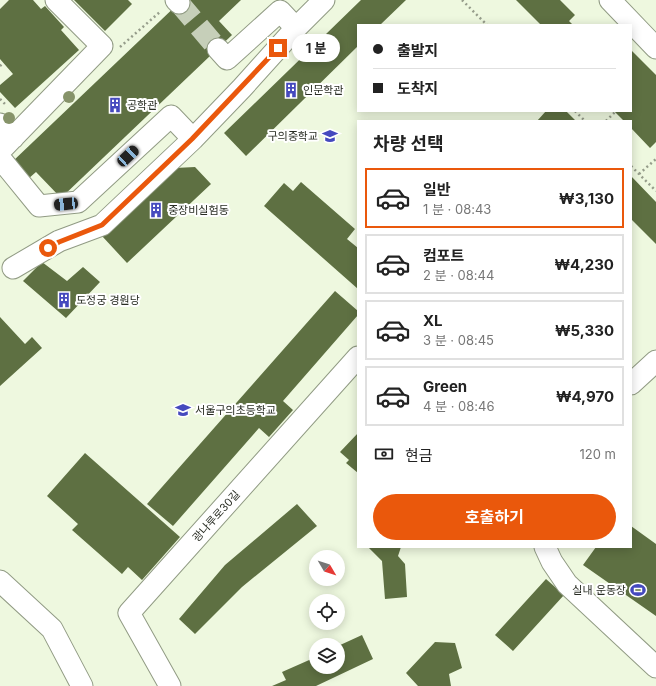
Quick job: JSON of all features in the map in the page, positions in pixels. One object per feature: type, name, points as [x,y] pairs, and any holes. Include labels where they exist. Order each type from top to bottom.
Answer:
[{"type":"street","points":[[4,138],[102,46],[56,0]]},
{"type":"street","points":[[13,268],[59,242],[102,225],[192,139],[324,0]]},
{"type":"street","points":[[218,49],[227,59],[280,11],[296,28]]},
{"type":"street","points":[[614,12],[628,24]]},
{"type":"street","points":[[632,27],[656,48]]},
{"type":"street","points":[[0,158],[40,206],[78,202],[171,116],[192,139]]},
{"type":"street","points":[[106,176],[129,200]]},
{"type":"street","name":"광나루로30길","points":[[162,683],[129,613],[357,358]]},
{"type":"street","points":[[632,383],[656,361]]},
{"type":"street","points":[[545,548],[552,562],[568,584],[656,667]]},
{"type":"street","points":[[2,586],[52,629],[82,686]]},
{"type":"path","points":[[462,0],[486,24]]},
{"type":"path","points":[[102,46],[114,52],[172,5]]},
{"type":"path","points":[[0,66],[3,63]]},
{"type":"path","points":[[576,112],[584,120]]},
{"type":"path","points":[[607,120],[615,112]]},
{"type":"path","points":[[639,174],[656,159]]},
{"type":"path","points":[[632,167],[656,191]]},
{"type":"building","points":[[9,0],[33,0],[41,9],[45,6],[64,27],[61,30],[79,50],[15,108],[0,92],[0,85],[13,74],[0,59],[0,9]]},
{"type":"building","points":[[74,0],[128,0],[132,4],[105,31]]},
{"type":"building","name":"공학관","points":[[182,0],[241,0],[219,21],[232,35],[61,198],[36,172],[28,179],[12,162]]},
{"type":"building","name":"인문학관","points":[[361,0],[406,0],[381,24],[357,24],[357,47],[246,156],[224,133]]},
{"type":"building","points":[[516,0],[560,0],[575,15],[569,21],[572,24],[540,24]]},
{"type":"building","points":[[632,51],[656,75],[656,142],[650,148],[632,129],[632,120],[623,120],[615,112],[632,112]]},
{"type":"building","points":[[545,112],[567,112],[575,120],[538,120]]},
{"type":"building","name":"중장비실험동","points":[[195,167],[211,184],[127,263],[102,236],[175,168]]},
{"type":"building","points":[[632,177],[656,202],[656,244],[632,220]]},
{"type":"building","points":[[301,182],[355,229],[347,239],[357,247],[357,288],[264,206],[284,183],[293,191]]},
{"type":"building","name":"도정궁 경원당","points":[[42,262],[67,281],[83,267],[100,282],[66,318],[23,281]]},
{"type":"building","points":[[335,291],[357,310],[357,316],[283,401],[293,410],[269,437],[259,428],[173,526],[147,504]]},
{"type":"building","points":[[0,317],[25,344],[32,337],[42,348],[0,386]]},
{"type":"building","points":[[357,434],[357,472],[346,463],[349,460],[340,452]]},
{"type":"building","points":[[85,453],[180,537],[142,580],[128,567],[122,574],[72,530],[78,524],[47,496]]},
{"type":"building","points":[[297,504],[317,526],[242,587],[195,634],[179,619],[225,565]]},
{"type":"building","name":"실내 운동장","points":[[632,527],[656,544],[656,616],[583,565],[595,548],[632,548]]},
{"type":"building","points":[[369,548],[401,548],[398,556],[405,564],[407,597],[385,599],[382,561]]},
{"type":"building","points":[[546,579],[564,595],[513,651],[495,635]]},
{"type":"building","points":[[362,635],[373,659],[345,672],[345,643]]},
{"type":"building","points":[[435,642],[455,643],[462,668],[449,674],[451,686],[418,686],[406,673]]},
{"type":"building","points":[[309,660],[309,674],[341,674],[316,686],[272,686],[286,680],[282,672]]},
{"type":"tunnel","points":[[179,3],[218,49]]},
{"type":"place","name":"인문학관","points":[[291,90]]},
{"type":"place","name":"공학관","points":[[115,105]]},
{"type":"place","name":"구의중학교","points":[[330,136]]},
{"type":"place","name":"중장비실험동","points":[[156,210]]},
{"type":"place","name":"도정궁 경원당","points":[[64,300]]},
{"type":"place","name":"서울구의초등학교","points":[[183,410]]},
{"type":"place","name":"실내 운동장","points":[[638,590]]},
{"type":"route","points":[[48,248],[59,242],[102,225],[192,139],[242,88],[278,48]]}]
